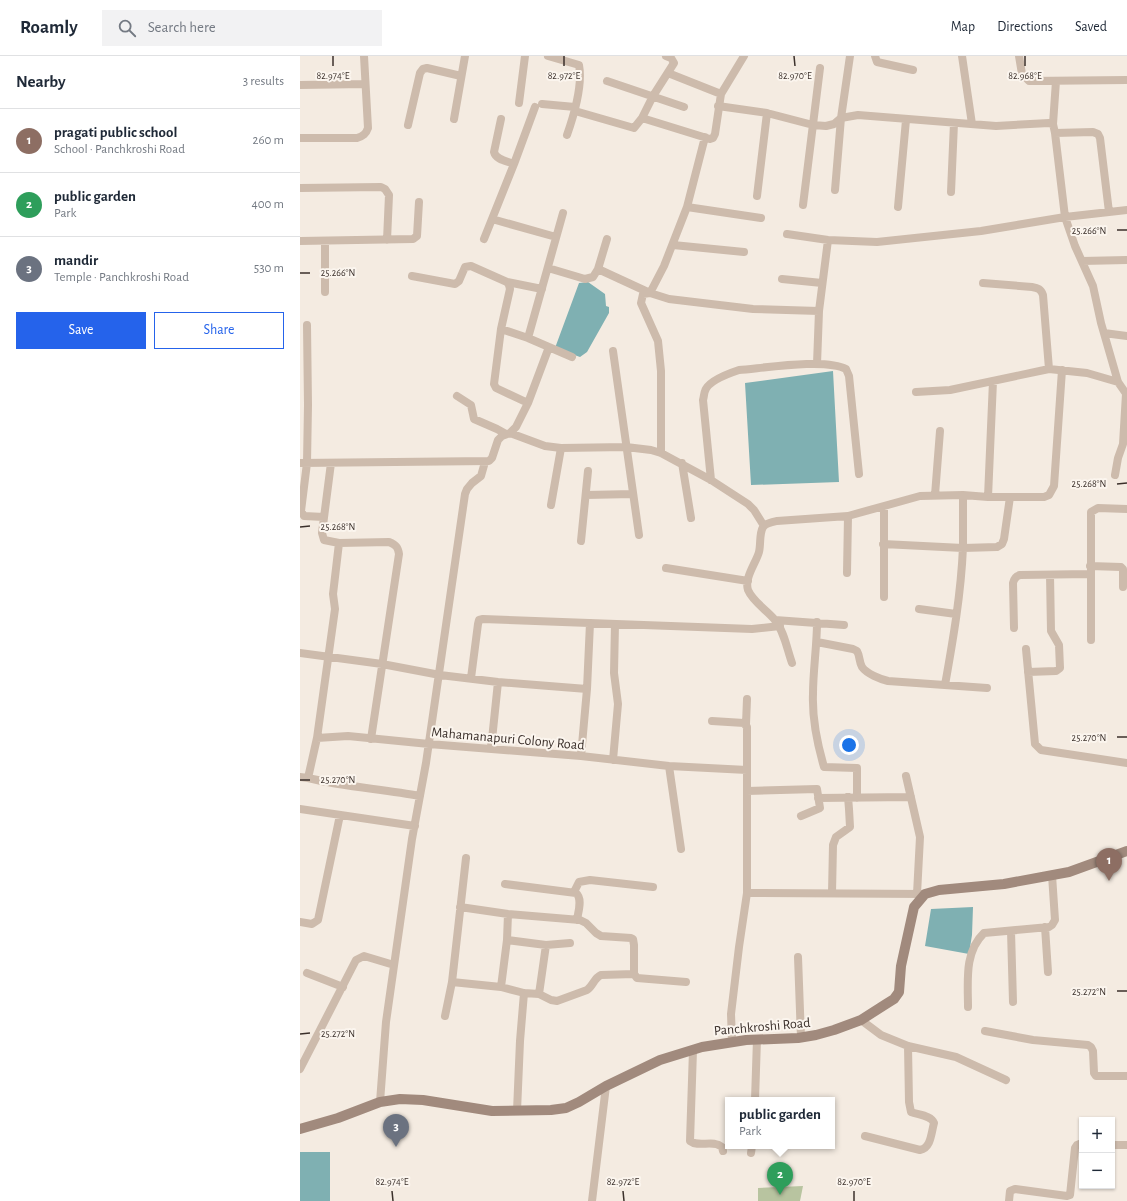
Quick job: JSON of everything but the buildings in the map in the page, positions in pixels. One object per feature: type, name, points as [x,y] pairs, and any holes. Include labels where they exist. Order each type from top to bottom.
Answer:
[{"type":"street","points":[[300,138],[357,138],[362,137],[366,133],[368,128],[364,56]]},
{"type":"street","points":[[454,119],[465,56]]},
{"type":"street","points":[[519,103],[525,56]]},
{"type":"street","points":[[548,56],[579,65],[576,103],[567,135]]},
{"type":"street","points":[[576,103],[631,129],[636,126],[642,118],[653,96],[674,63],[671,58],[666,56]]},
{"type":"street","points":[[642,118],[713,138],[715,134],[721,94],[744,56]]},
{"type":"street","points":[[835,190],[841,118],[850,56]]},
{"type":"street","points":[[875,56],[877,62],[913,70]]},
{"type":"street","points":[[962,56],[972,124]]},
{"type":"street","points":[[1019,56],[1022,74],[1029,81],[1127,80]]},
{"type":"street","points":[[408,125],[422,69],[427,68],[461,76]]},
{"type":"street","points":[[803,205],[820,68]]},
{"type":"street","points":[[668,73],[721,94]]},
{"type":"street","points":[[607,81],[684,107]]},
{"type":"street","points":[[1056,81],[1054,129],[1064,217],[1093,286],[1118,382],[1126,394],[1123,444],[1118,458],[1115,475]]},
{"type":"street","points":[[300,85],[365,84]]},
{"type":"street","points":[[484,239],[539,105],[575,106],[576,103]]},
{"type":"street","points":[[718,106],[767,113],[813,125],[826,126],[834,124],[841,118],[858,115],[996,126],[1049,123],[1054,129],[1093,132],[1098,134],[1100,138],[1109,212]]},
{"type":"street","points":[[757,196],[767,113]]},
{"type":"street","points":[[501,119],[494,155],[514,164]]},
{"type":"street","points":[[898,207],[906,120]]},
{"type":"street","points":[[951,192],[954,123]]},
{"type":"street","points":[[650,293],[664,266],[673,244],[686,207],[706,137]]},
{"type":"street","points":[[300,188],[381,187],[385,189],[390,195],[387,240]]},
{"type":"street","points":[[300,242],[416,238],[419,202]]},
{"type":"street","points":[[686,207],[761,218]]},
{"type":"street","points":[[787,234],[828,240],[877,242],[981,231],[1064,217],[1127,210]]},
{"type":"street","points":[[528,338],[563,213]]},
{"type":"street","points":[[492,219],[556,238]]},
{"type":"street","points":[[548,268],[585,279],[593,277],[598,269],[607,239]]},
{"type":"street","points":[[817,364],[819,311],[828,240]]},
{"type":"street","points":[[325,242],[325,292]]},
{"type":"street","points":[[673,244],[744,252]]},
{"type":"street","points":[[1082,261],[1127,260]]},
{"type":"street","points":[[412,276],[455,284],[459,281],[465,267],[471,266],[507,282],[542,289]]},
{"type":"street","points":[[598,269],[650,293],[669,299],[753,309],[819,311]]},
{"type":"street","points":[[782,279],[822,283]]},
{"type":"street","points":[[507,282],[510,289],[501,329],[494,384],[496,388],[528,402]]},
{"type":"street","points":[[983,283],[1039,288],[1043,295],[1049,369]]},
{"type":"street","points":[[650,293],[643,294],[641,303],[658,342],[661,371],[662,453]]},
{"type":"street","points":[[307,325],[308,404],[301,511],[304,516],[324,517]]},
{"type":"street","points":[[501,329],[528,338],[572,357]]},
{"type":"street","points":[[1104,333],[1127,336]]},
{"type":"street","points":[[304,463],[484,462],[491,460],[498,440],[516,427],[528,402],[549,347]]},
{"type":"street","points":[[612,350],[639,535]]},
{"type":"street","points":[[710,480],[703,400],[705,390],[709,384],[729,373],[740,370],[817,364],[842,367],[846,369],[849,376],[859,474]]},
{"type":"street","points":[[916,392],[950,390],[1049,369],[1086,373],[1118,382]]},
{"type":"street","points":[[792,663],[777,623],[753,597],[748,587],[748,582],[759,552],[761,534],[764,526],[777,521],[848,516],[920,496],[962,495],[988,497],[1044,497],[1049,495],[1054,486],[1062,370]]},
{"type":"street","points":[[988,497],[993,381]]},
{"type":"street","points":[[457,396],[471,405],[473,416],[476,421],[508,434],[545,446],[561,448],[626,448],[651,450],[662,453],[710,480],[748,504],[754,510],[764,526]]},
{"type":"street","points":[[935,495],[940,431]]},
{"type":"street","points":[[551,505],[561,448]]},
{"type":"street","points":[[380,1102],[386,1022],[394,964],[440,675],[465,494],[472,483],[481,476],[484,462]]},
{"type":"street","points":[[331,463],[324,517],[323,538],[327,542],[339,543],[389,542],[395,544],[398,548],[399,554],[371,738]]},
{"type":"street","points":[[682,464],[691,518]]},
{"type":"street","points":[[581,541],[588,470]]},
{"type":"street","points":[[586,495],[633,494]]},
{"type":"street","points":[[945,685],[954,633],[962,548],[962,495]]},
{"type":"street","points":[[883,544],[962,548],[997,547],[1002,544],[1004,539],[1010,497]]},
{"type":"street","points":[[884,507],[884,597]]},
{"type":"street","points":[[1091,640],[1090,570],[1092,512],[1098,508],[1127,509]]},
{"type":"street","points":[[847,573],[848,516]]},
{"type":"street","points":[[339,543],[333,594],[335,609],[317,738],[304,778],[327,783],[394,791],[420,796]]},
{"type":"street","points":[[1014,628],[1013,582],[1014,578],[1020,575],[1050,575],[1121,567],[1123,569],[1123,587]]},
{"type":"street","points":[[666,568],[748,582]]},
{"type":"street","points":[[1028,672],[1056,670],[1060,668],[1059,644],[1051,631],[1050,575]]},
{"type":"street","points":[[919,609],[956,614]]},
{"type":"street","points":[[471,678],[478,624],[479,620],[483,619],[752,629],[777,623],[817,622],[844,625]]},
{"type":"street","points":[[817,622],[813,694],[813,711],[817,742],[824,767],[857,768],[857,798]]},
{"type":"street","points":[[581,756],[587,689],[590,623]]},
{"type":"street","points":[[613,760],[618,704],[614,673],[615,624]]},
{"type":"street","points":[[817,642],[857,651],[862,668],[880,679],[888,681],[987,688]]},
{"type":"street","points":[[1026,649],[1035,744],[1037,748],[1049,752],[1127,763]]},
{"type":"street","points":[[300,653],[328,658],[382,664],[440,675],[498,682],[587,689]]},
{"type":"street","points":[[491,749],[498,682]]},
{"type":"street","points":[[732,1041],[732,1014],[739,947],[747,893],[747,699]]},
{"type":"street","points":[[712,721],[742,722],[746,724]]},
{"type":"street","name":"Mahamanapuri Colony Road","points":[[317,738],[348,736],[581,756],[670,766],[747,770]]},
{"type":"street","points":[[670,766],[680,849]]},
{"type":"street","points":[[906,776],[920,837],[921,894]]},
{"type":"street","points":[[747,791],[817,789],[820,808],[801,816]]},
{"type":"street","points":[[818,798],[911,797]]},
{"type":"street","points":[[832,893],[833,845],[836,837],[850,826],[848,798]]},
{"type":"street","points":[[300,809],[415,826]]},
{"type":"street","points":[[300,922],[312,924],[318,920],[340,815]]},
{"type":"street","points":[[747,893],[921,894],[939,890],[1004,884],[1069,872],[1127,851]]},
{"type":"street","points":[[445,1016],[452,982],[466,858]]},
{"type":"street","points":[[968,1007],[969,965],[971,954],[977,942],[984,933],[1052,925],[1055,920],[1052,875]]},
{"type":"street","points":[[574,892],[578,883],[584,880],[653,887]]},
{"type":"street","points":[[505,884],[574,892],[578,894],[580,899],[577,920]]},
{"type":"street","name":"Panchkroshi Road","points":[[300,1129],[338,1118],[380,1102],[400,1099],[423,1100],[492,1110],[516,1111],[566,1108],[606,1086],[660,1060],[693,1050],[732,1041],[801,1038],[834,1030],[861,1020],[894,999],[899,992],[901,966],[914,907],[921,894]]},
{"type":"street","points":[[460,907],[508,914],[577,920],[586,923],[601,936],[633,939],[634,974],[639,979],[686,982]]},
{"type":"street","points":[[501,987],[507,940],[508,914]]},
{"type":"street","points":[[1045,927],[1048,972]]},
{"type":"street","points":[[1011,931],[1013,1002]]},
{"type":"street","points":[[507,940],[546,945],[570,943]]},
{"type":"street","points":[[539,994],[546,945]]},
{"type":"street","points":[[300,1070],[356,960],[359,957],[364,956],[394,964]]},
{"type":"street","points":[[798,957],[801,1038]]},
{"type":"street","points":[[307,973],[342,987]]},
{"type":"street","points":[[452,982],[501,987],[524,994],[539,994],[551,1000],[560,1001],[587,990],[600,975],[634,974]]},
{"type":"street","points":[[516,1111],[524,994]]},
{"type":"street","points":[[861,1020],[881,1035],[908,1046],[956,1057],[1006,1080]]},
{"type":"street","points":[[985,1031],[1033,1040],[1088,1045],[1093,1050],[1094,1073],[1096,1076],[1127,1076]]},
{"type":"street","points":[[755,1097],[757,1039]]},
{"type":"street","points":[[865,1136],[920,1150],[925,1149],[928,1146],[934,1123],[933,1120],[915,1114],[911,1112],[910,1109],[908,1046]]},
{"type":"street","points":[[693,1050],[690,1141],[694,1144],[717,1144],[722,1147],[723,1151]]},
{"type":"street","points":[[592,1201],[606,1086]]},
{"type":"street","points":[[1009,1201],[1010,1191],[1015,1189],[1067,1196],[1070,1195],[1075,1148],[1079,1144]]},
{"type":"street","points":[[1115,1145],[1127,1145]]},
{"type":"green space","points":[[803,1186],[800,1201],[758,1201],[758,1188]]},
{"type":"water","points":[[588,282],[605,294],[606,306],[609,307],[609,313],[587,352],[580,357],[555,348],[579,283]]},
{"type":"water","points":[[833,371],[839,482],[751,485],[745,383]]},
{"type":"water","points":[[973,907],[972,935],[969,954],[925,946],[931,909]]},
{"type":"water","points":[[300,1152],[330,1152],[330,1201],[300,1201]]},
{"type":"place","name":"pragati public school","points":[[1109,881]]},
{"type":"place","name":"mandir","points":[[396,1147]]},
{"type":"place","name":"public garden","points":[[780,1195]]}]
